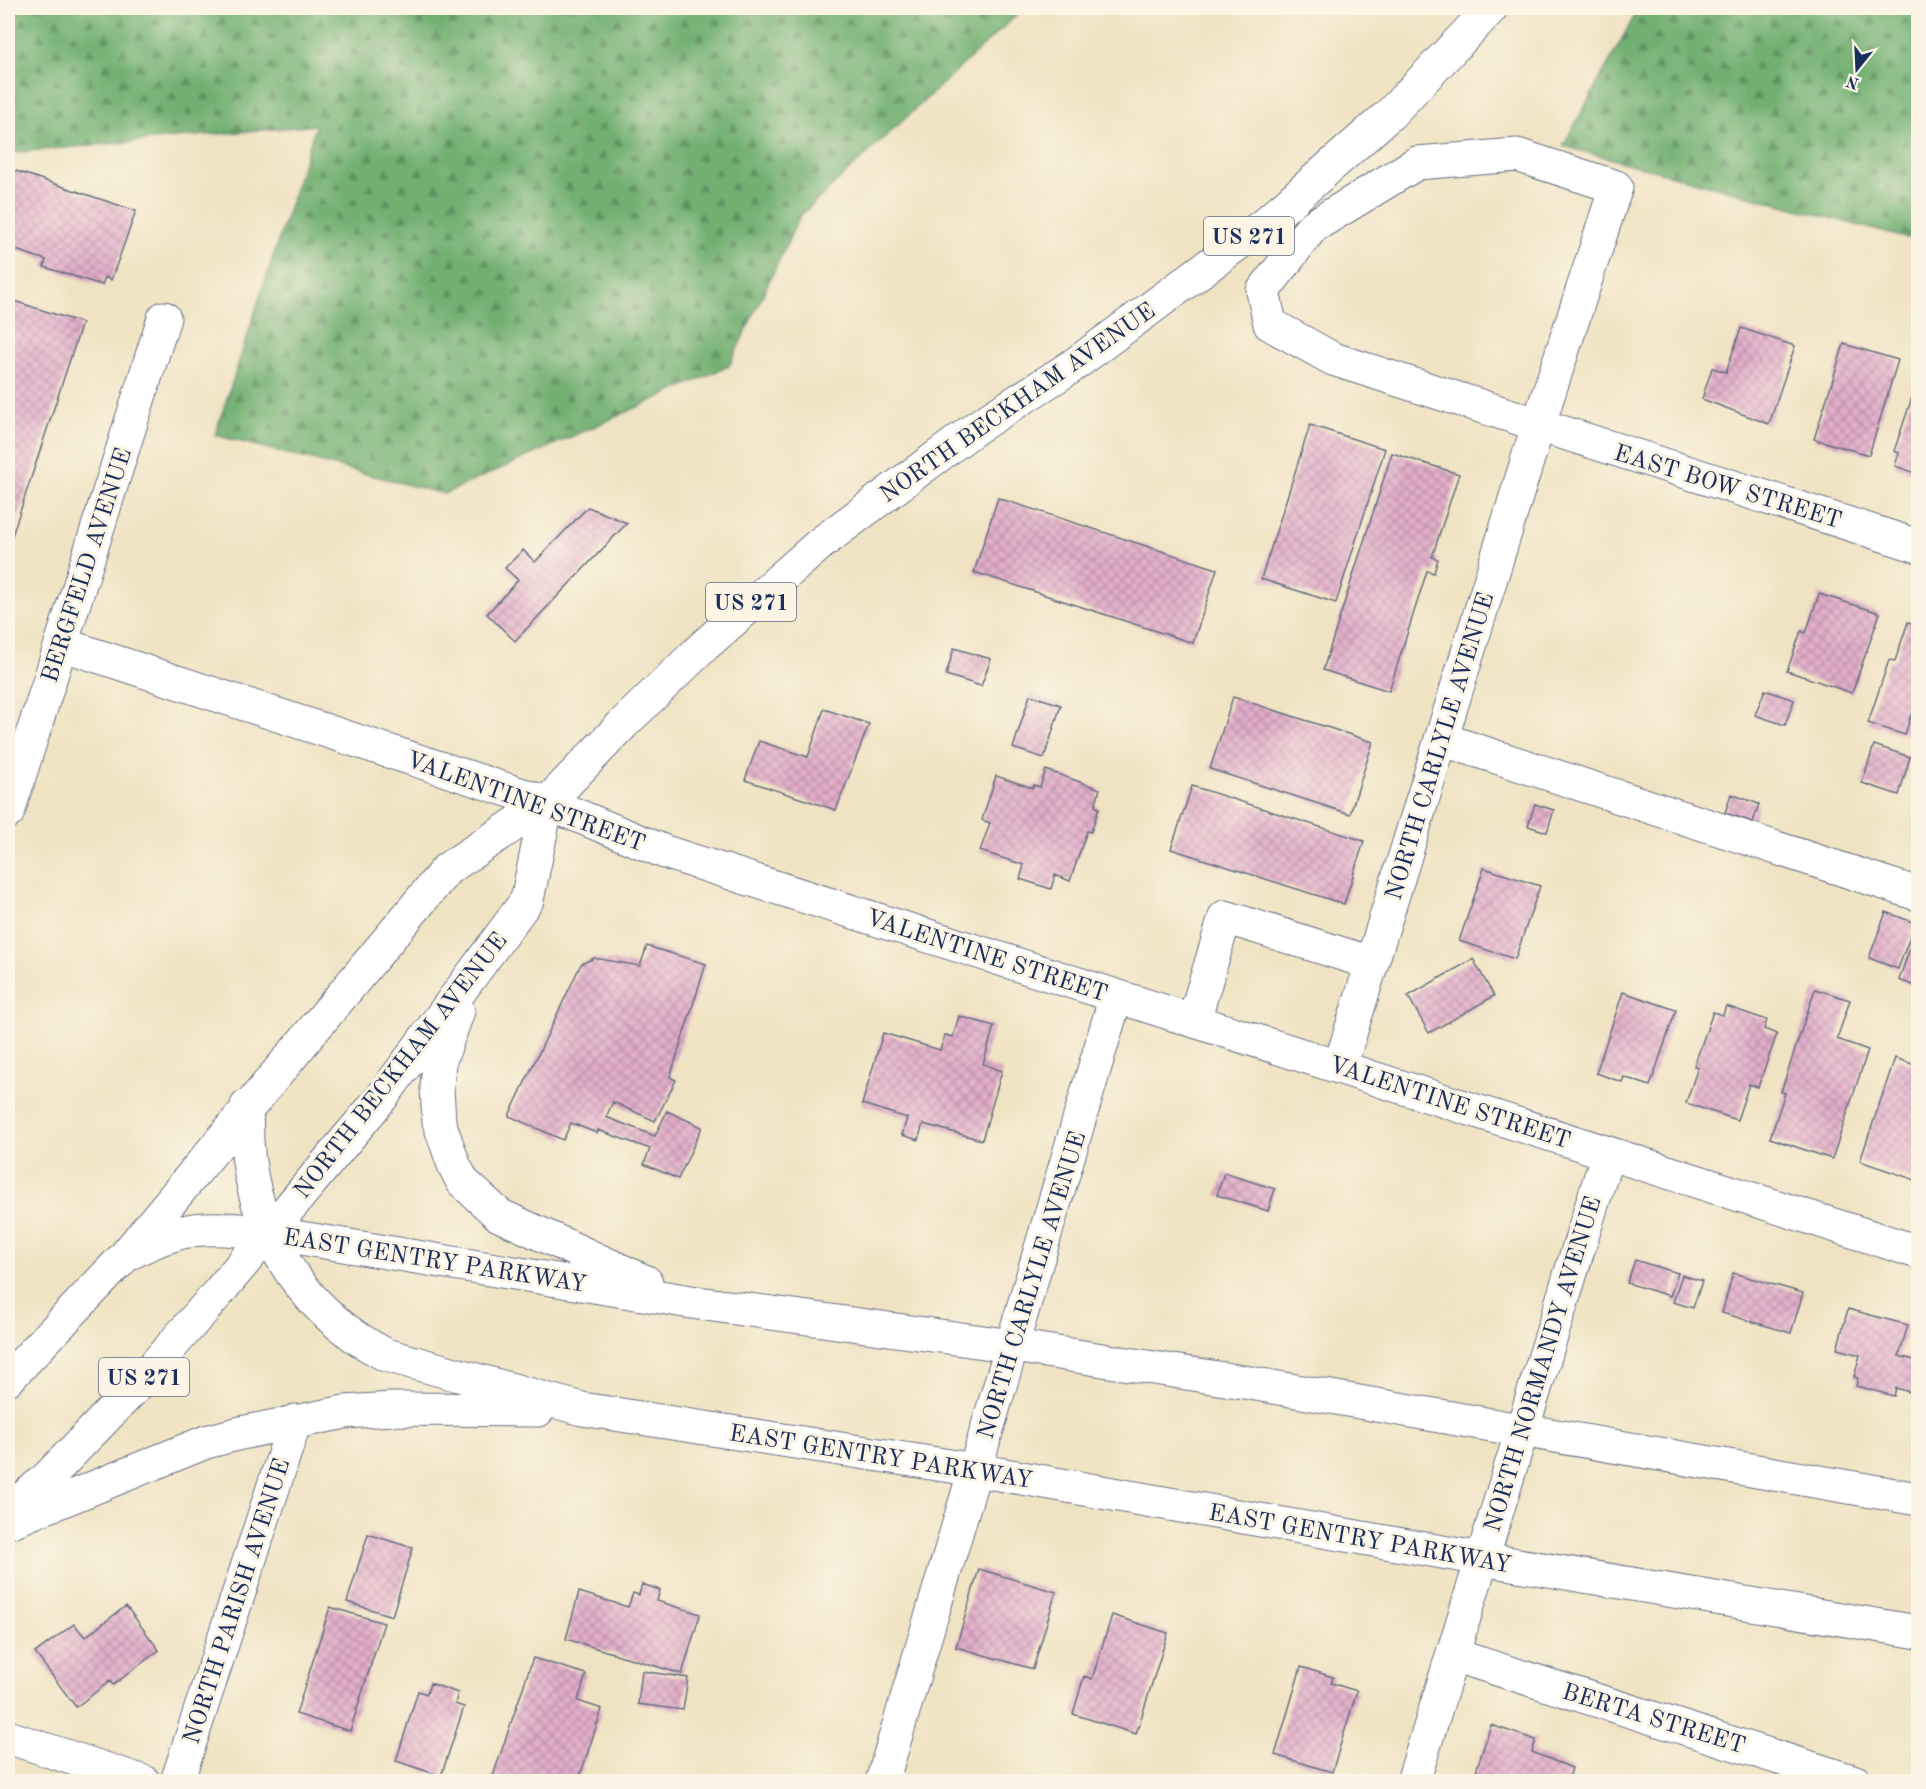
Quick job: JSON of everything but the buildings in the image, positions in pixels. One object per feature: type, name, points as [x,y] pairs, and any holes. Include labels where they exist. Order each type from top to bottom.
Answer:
[{"type":"main road","name":"NORTH BECKHAM AVENUE","points":[[125,1256],[247,1106],[447,869],[547,803],[623,724],[762,592],[877,499],[977,428],[1071,367],[1266,223],[1390,114],[1491,8]]},
{"type":"main road","name":"NORTH CARLYLE AVENUE","points":[[1340,1066],[1538,426],[1616,187],[1517,155],[1417,163],[1312,227],[1263,291],[1270,324],[1333,359],[1538,426]]},
{"type":"main road","name":"BERGFELD AVENUE","points":[[8,812],[164,318]]},
{"type":"main road","name":"EAST BOW STREET","points":[[1538,426],[1918,546]]},
{"type":"main road","name":"VALENTINE STREET","points":[[61,644],[547,803],[665,852],[1918,1252]]},
{"type":"main road","points":[[1441,739],[1918,894]]},
{"type":"main road","name":"NORTH BECKHAM AVENUE","points":[[8,1511],[48,1477],[101,1424],[270,1233],[382,1097],[527,900],[547,803]]},
{"type":"main road","points":[[1194,1020],[1225,917],[1371,963]]},
{"type":"main road","points":[[475,969],[439,1063],[437,1087],[439,1122],[454,1165],[464,1182],[499,1215],[692,1302]]},
{"type":"main road","name":"NORTH CARLYLE AVENUE","points":[[882,1782],[1116,996]]},
{"type":"main road","points":[[247,1106],[246,1151],[250,1178],[256,1202],[270,1233]]},
{"type":"main road","name":"NORTH NORMANDY AVENUE","points":[[1413,1782],[1608,1153]]},
{"type":"main road","points":[[125,1256],[161,1237],[186,1229],[220,1228],[270,1233]]},
{"type":"main road","name":"EAST GENTRY PARKWAY","points":[[270,1233],[692,1302],[1013,1346],[1250,1383],[1918,1498]]},
{"type":"main road","name":"EAST GENTRY PARKWAY","points":[[270,1233],[294,1277],[308,1294],[332,1319],[360,1341],[386,1355],[427,1368],[582,1409],[976,1470],[1482,1559],[1918,1632]]},
{"type":"main road","name":"US 271","points":[[8,1379],[125,1256]]},
{"type":"main road","points":[[8,1523],[206,1442],[295,1421],[345,1412],[392,1409],[582,1409]]},
{"type":"main road","name":"NORTH PARISH AVENUE","points":[[177,1782],[295,1421]]},
{"type":"main road","name":"BERTA STREET","points":[[1453,1655],[1855,1782]]},
{"type":"main road","points":[[8,1737],[144,1782]]},
{"type":"green space","points":[[8,8],[1024,8],[800,216],[729,366],[444,494],[215,435],[316,125],[8,153]]},
{"type":"green space","points":[[1639,8],[1918,8],[1918,236],[1905,238],[1563,146]]}]
